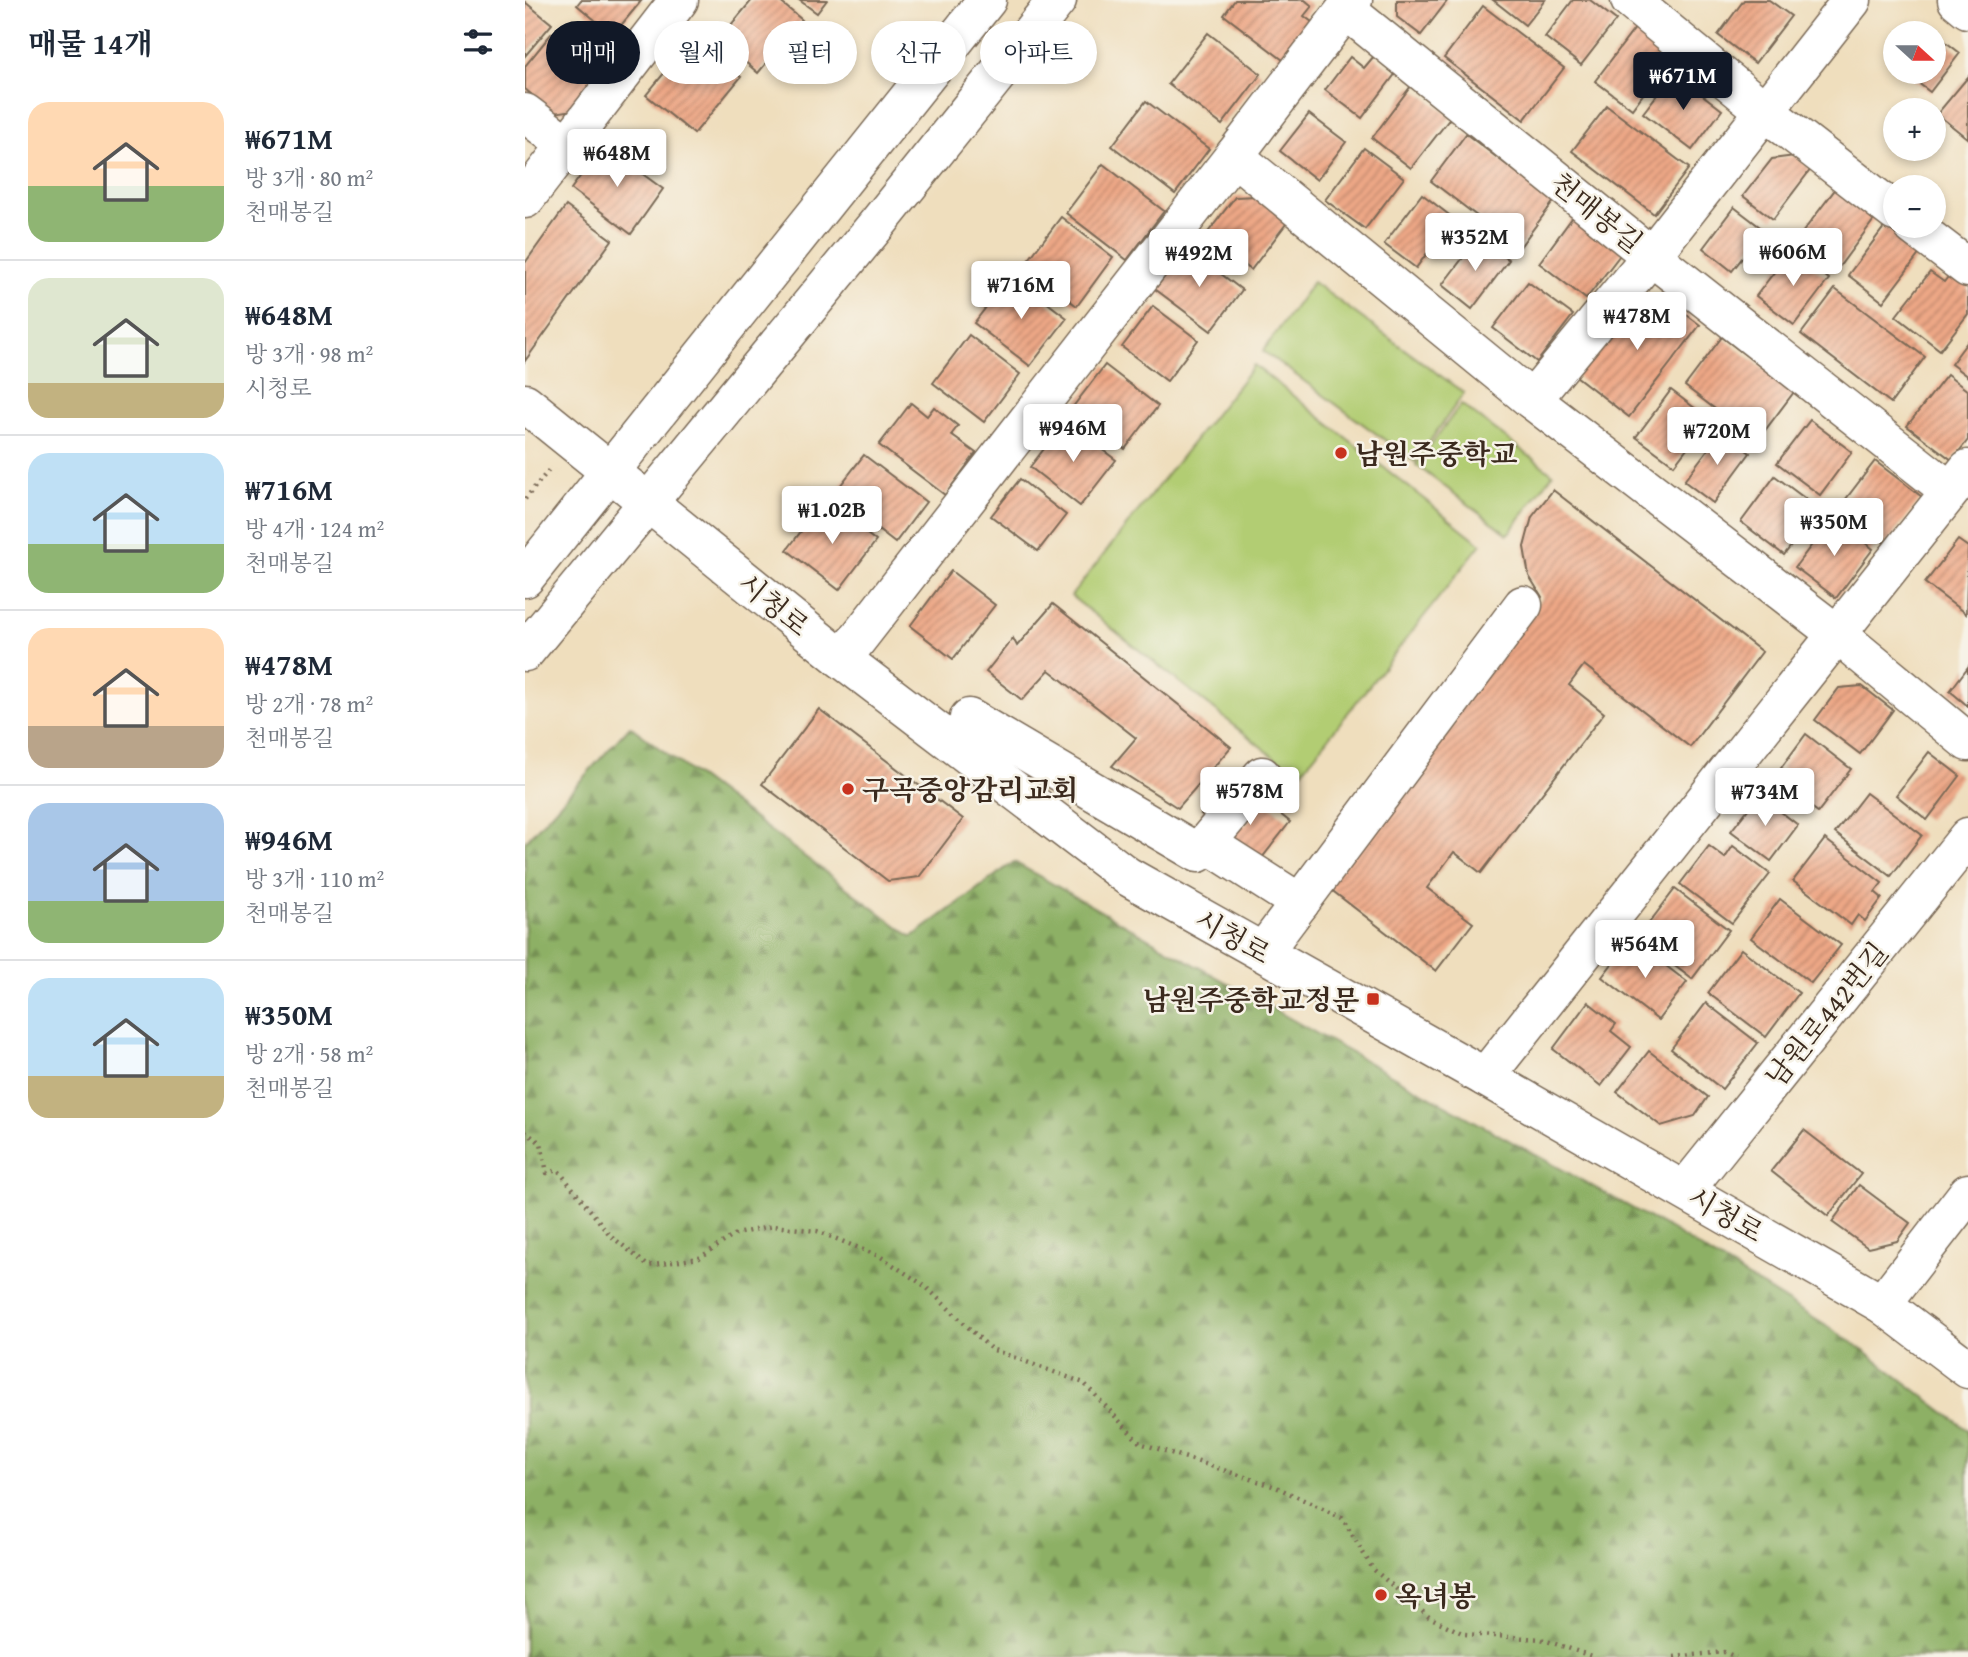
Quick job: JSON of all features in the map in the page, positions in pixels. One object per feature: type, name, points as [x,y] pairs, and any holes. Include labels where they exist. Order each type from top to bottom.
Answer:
[{"type":"street","points":[[525,199],[679,0]]},
{"type":"street","points":[[525,578],[987,0]]},
{"type":"street","points":[[525,652],[878,223],[1057,0]]},
{"type":"street","points":[[1630,0],[1766,112],[1883,203]]},
{"type":"street","points":[[1532,400],[1651,256],[1852,0]]},
{"type":"street","points":[[1957,0],[1968,9]]},
{"type":"street","name":"천매봉길","points":[[842,659],[1350,5],[1651,256],[1959,479],[1485,1077]]},
{"type":"street","points":[[525,113],[567,145]]},
{"type":"street","points":[[1234,156],[1532,400],[1837,634],[1968,742]]},
{"type":"street","points":[[1929,238],[1968,268]]},
{"type":"street","name":"시청로","points":[[525,403],[842,659],[1127,876],[1882,1304],[1968,1369]]},
{"type":"street","points":[[1263,952],[1523,605]]},
{"type":"street","points":[[969,718],[1198,853],[1262,776]]},
{"type":"street","name":"남원로442번길","points":[[1685,1190],[1968,837]]},
{"type":"street","points":[[1206,843],[1300,903]]},
{"type":"street","points":[[1882,1304],[1968,1193]]},
{"type":"path","points":[[525,1132],[541,1143],[547,1174],[558,1170],[610,1236],[647,1266],[699,1258],[736,1234],[773,1226],[817,1231],[881,1256],[925,1286],[991,1349],[1084,1382],[1140,1443],[1276,1487],[1342,1518],[1373,1569],[1429,1617],[1464,1634],[1541,1639],[1594,1657]]},
{"type":"path","points":[[1674,1657],[1724,1652],[1736,1657]]},
{"type":"green space","points":[[1313,282],[1464,393],[1415,462],[1263,351]]},
{"type":"green space","points":[[1254,365],[1481,544],[1298,776],[1071,596]]},
{"type":"green space","points":[[1461,404],[1553,474],[1508,534],[1416,465]]},
{"type":"green space","points":[[630,726],[912,937],[1014,862],[1668,1228],[1852,1342],[1968,1430],[1968,1657],[525,1657],[525,842]]},
{"type":"building","points":[[581,0],[642,0],[625,21],[596,21],[577,5]]},
{"type":"building","points":[[752,0],[778,0],[802,20],[763,21],[763,67],[758,73],[749,65],[749,21],[734,21]]},
{"type":"building","points":[[799,0],[827,0],[817,13]]},
{"type":"building","points":[[1235,0],[1305,0],[1312,6],[1304,16],[1316,25],[1287,63],[1224,15]]},
{"type":"building","points":[[1397,0],[1448,0],[1421,35],[1397,17]]},
{"type":"building","points":[[1493,0],[1545,0],[1525,25]]},
{"type":"building","points":[[1573,0],[1590,0],[1616,20],[1581,65],[1545,37]]},
{"type":"building","points":[[1744,0],[1769,0],[1791,16],[1755,63],[1718,35]]},
{"type":"building","points":[[525,2],[548,21],[546,21],[546,31],[525,56]]},
{"type":"building","points":[[1483,6],[1564,68],[1524,120],[1444,58]]},
{"type":"building","points":[[1636,27],[1673,54],[1632,109],[1595,81]]},
{"type":"building","points":[[1208,33],[1261,74],[1222,125],[1168,84]]},
{"type":"building","points":[[546,40],[546,84],[594,84],[573,110],[554,113],[525,89],[525,66]]},
{"type":"building","points":[[1946,42],[1960,53],[1946,71]]},
{"type":"building","points":[[1374,56],[1396,73],[1362,118],[1325,90],[1350,57],[1364,68]]},
{"type":"building","points":[[1674,73],[1722,110],[1692,150],[1643,113]]},
{"type":"building","points":[[1968,77],[1968,139],[1946,121],[1946,103]]},
{"type":"building","points":[[655,84],[735,84],[694,134],[646,95]]},
{"type":"building","points":[[1920,84],[1936,84],[1930,92]]},
{"type":"building","points":[[1411,86],[1451,117],[1411,168],[1372,138]]},
{"type":"building","points":[[1146,101],[1209,149],[1175,194],[1112,146]]},
{"type":"building","points":[[1607,106],[1689,168],[1654,214],[1572,151]]},
{"type":"building","points":[[1309,114],[1346,142],[1317,180],[1280,151]]},
{"type":"building","points":[[1466,134],[1554,201],[1519,248],[1431,181]]},
{"type":"building","points":[[603,145],[663,189],[631,234],[571,189]]},
{"type":"building","points":[[1364,148],[1404,178],[1365,229],[1325,200]]},
{"type":"building","points":[[1795,156],[1811,169],[1773,219],[1743,196],[1772,159]]},
{"type":"building","points":[[1103,164],[1164,211],[1127,260],[1066,213]]},
{"type":"building","points":[[1837,187],[1876,217],[1839,267],[1799,237]]},
{"type":"building","points":[[1422,194],[1453,218],[1416,268],[1384,244]]},
{"type":"building","points":[[1257,196],[1289,220],[1251,270],[1206,235],[1235,197]]},
{"type":"building","points":[[566,206],[612,240],[525,361],[525,263]]},
{"type":"building","points":[[1734,207],[1764,230],[1732,271],[1703,248]]},
{"type":"building","points":[[1575,214],[1623,251],[1586,299],[1539,263]]},
{"type":"building","points":[[1061,217],[1113,257],[1077,306],[1024,266]]},
{"type":"building","points":[[1883,229],[1883,238],[1901,238],[1920,253],[1883,302],[1848,275]]},
{"type":"building","points":[[1479,237],[1509,260],[1472,309],[1442,285]]},
{"type":"building","points":[[1187,248],[1242,290],[1211,331],[1155,289]]},
{"type":"building","points":[[1791,250],[1829,279],[1794,325],[1756,296]]},
{"type":"building","points":[[1930,272],[1944,282],[1952,272],[1968,284],[1968,314],[1940,350],[1896,316]]},
{"type":"building","points":[[1011,275],[1067,318],[1030,366],[974,323]]},
{"type":"building","points":[[1528,282],[1573,315],[1537,362],[1493,328]]},
{"type":"building","points":[[1835,289],[1925,357],[1891,403],[1801,334]]},
{"type":"building","points":[[1640,291],[1660,306],[1666,299],[1700,325],[1629,417],[1576,376]]},
{"type":"building","points":[[1153,306],[1198,340],[1167,381],[1122,347]]},
{"type":"building","points":[[969,335],[1020,374],[984,422],[933,383]]},
{"type":"building","points":[[1722,337],[1794,392],[1757,441],[1685,386]]},
{"type":"building","points":[[1968,341],[1968,377],[1951,364]]},
{"type":"building","points":[[1105,365],[1158,406],[1125,449],[1072,408]]},
{"type":"building","points":[[1947,375],[1968,391],[1968,440],[1952,460],[1907,426]]},
{"type":"building","points":[[1671,390],[1709,419],[1674,465],[1636,437]]},
{"type":"building","points":[[911,403],[927,416],[934,407],[958,426],[951,435],[976,453],[945,495],[879,445]]},
{"type":"building","points":[[1810,420],[1852,452],[1820,495],[1777,463]]},
{"type":"building","points":[[1065,422],[1116,460],[1080,506],[1030,467]]},
{"type":"building","points":[[1722,431],[1750,453],[1713,503],[1684,481]]},
{"type":"building","points":[[864,455],[926,502],[895,543],[833,495]]},
{"type":"building","points":[[1875,461],[1922,497],[1886,544],[1839,508]]},
{"type":"building","points":[[1775,476],[1819,509],[1784,555],[1741,522]]},
{"type":"building","points":[[1020,479],[1066,515],[1038,551],[991,516]]},
{"type":"building","points":[[1553,490],[1762,652],[1690,747],[1584,665],[1569,685],[1604,713],[1481,873],[1454,852],[1427,888],[1473,923],[1436,971],[1325,885],[1542,597],[1529,576],[1524,547],[1532,517]]},
{"type":"building","points":[[824,501],[876,541],[839,590],[787,550]]},
{"type":"building","points":[[1833,517],[1873,549],[1836,598],[1795,567]]},
{"type":"building","points":[[1958,540],[1968,547],[1966,614],[1925,583]]},
{"type":"building","points":[[951,571],[995,605],[953,659],[910,626]]},
{"type":"building","points":[[1053,604],[1231,747],[1178,808],[1112,766],[1136,738],[1049,670],[1022,700],[986,672],[1013,638],[1017,646]]},
{"type":"building","points":[[1968,667],[1968,706],[1950,691]]},
{"type":"building","points":[[1862,686],[1893,710],[1860,754],[1815,720],[1839,688]]},
{"type":"building","points":[[819,709],[963,819],[919,877],[888,881],[762,784]]},
{"type":"building","points":[[1806,734],[1851,769],[1818,812],[1781,785],[1790,774],[1781,768]]},
{"type":"building","points":[[1929,752],[1960,776],[1927,820],[1896,795]]},
{"type":"building","points":[[1866,793],[1922,835],[1891,876],[1835,833]]},
{"type":"building","points":[[1759,795],[1798,825],[1771,861],[1731,831]]},
{"type":"building","points":[[1212,802],[1245,826],[1265,802],[1290,822],[1261,859],[1201,814]]},
{"type":"building","points":[[1825,839],[1882,883],[1875,892],[1882,898],[1865,921],[1858,915],[1851,925],[1793,881]]},
{"type":"building","points":[[1709,846],[1725,858],[1733,846],[1770,874],[1732,923],[1680,884]]},
{"type":"building","points":[[1675,889],[1729,930],[1692,979],[1650,947],[1658,937],[1646,927]]},
{"type":"building","points":[[1780,899],[1841,945],[1811,983],[1751,938]]},
{"type":"building","points":[[1631,939],[1687,982],[1658,1020],[1602,977]]},
{"type":"building","points":[[1741,949],[1799,993],[1766,1037],[1708,993]]},
{"type":"building","points":[[1588,1002],[1616,1024],[1611,1031],[1631,1047],[1601,1086],[1553,1049]]},
{"type":"building","points":[[1706,1003],[1758,1043],[1722,1089],[1671,1049]]},
{"type":"building","points":[[1649,1051],[1708,1097],[1695,1116],[1661,1126],[1617,1092]]},
{"type":"building","points":[[1804,1130],[1861,1174],[1828,1216],[1771,1171]]},
{"type":"building","points":[[1859,1185],[1910,1223],[1897,1241],[1868,1248],[1832,1222]]},
{"type":"place","name":"남원주중학교","points":[[1341,453]]},
{"type":"place","name":"구곡중앙감리교회","points":[[848,789]]},
{"type":"place","name":"남원주중학교정문","points":[[1373,999]]},
{"type":"place","name":"옥녀봉","points":[[1381,1595]]}]
